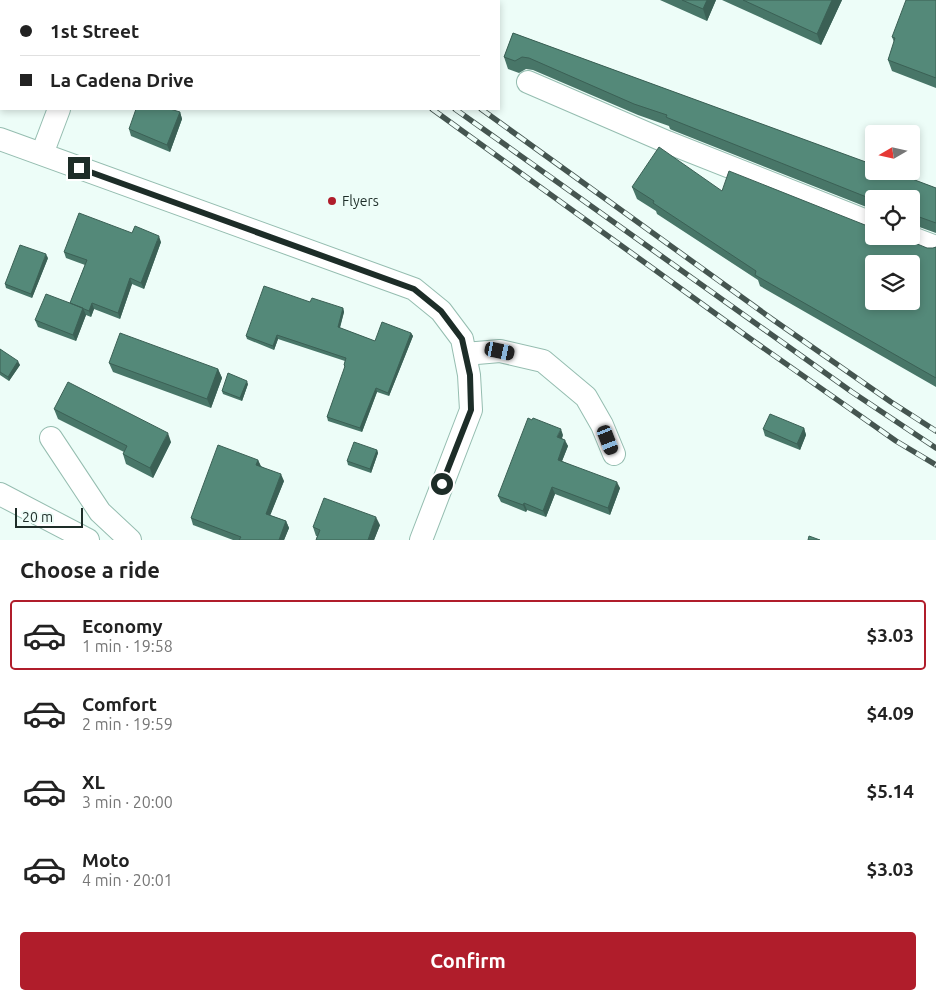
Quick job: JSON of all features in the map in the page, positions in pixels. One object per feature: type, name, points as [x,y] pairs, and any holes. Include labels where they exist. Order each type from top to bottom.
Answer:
[{"type":"street","points":[[528,82],[667,142],[865,220]]},
{"type":"street","points":[[42,154],[59,110]]},
{"type":"street","points":[[0,139],[414,289],[441,311],[463,347],[470,375],[471,410],[421,540]]},
{"type":"street","points":[[920,241],[936,247]]},
{"type":"street","points":[[463,347],[500,351],[542,361],[586,397],[602,425],[614,454]]},
{"type":"street","points":[[51,438],[100,512],[130,540]]},
{"type":"street","points":[[0,494],[88,540]]},
{"type":"building","points":[[682,0],[707,0],[703,9]]},
{"type":"building","points":[[743,0],[832,0],[817,34]]},
{"type":"building","points":[[906,0],[936,0],[936,78],[888,60],[895,38],[892,37]]},
{"type":"building","points":[[513,33],[865,162],[865,180],[915,180],[936,188],[936,223],[920,217],[920,190],[865,190],[865,196],[668,118],[666,117],[667,115],[634,104],[529,58],[522,57],[515,61],[504,57]]},
{"type":"building","points":[[136,110],[173,110],[180,112],[167,145],[129,129]]},
{"type":"building","points":[[659,147],[722,191],[729,171],[865,225],[865,245],[920,245],[927,248],[936,247],[936,378],[755,275],[756,271],[653,203],[654,201],[632,187]]},
{"type":"building","points":[[79,213],[132,233],[135,226],[159,236],[141,283],[130,278],[118,313],[92,303],[89,311],[70,303],[87,260],[64,252]]},
{"type":"building","points":[[20,245],[46,254],[31,294],[5,284]]},
{"type":"building","points":[[264,286],[310,302],[312,298],[343,308],[338,327],[375,341],[382,322],[411,333],[388,393],[376,388],[360,428],[327,417],[345,366],[346,358],[277,335],[273,346],[246,336]]},
{"type":"building","points":[[46,294],[83,308],[73,335],[35,320]]},
{"type":"building","points":[[120,333],[218,369],[207,399],[109,363]]},
{"type":"building","points":[[0,349],[18,361],[8,377],[0,372]]},
{"type":"building","points":[[228,373],[247,381],[240,398],[222,391]]},
{"type":"building","points":[[68,382],[168,433],[150,468],[123,454],[127,446],[54,409]]},
{"type":"building","points":[[770,414],[804,428],[797,444],[763,429]]},
{"type":"building","points":[[528,418],[532,420],[533,418],[561,429],[557,437],[565,440],[558,460],[617,482],[608,508],[552,487],[543,511],[524,503],[523,505],[498,496]]},
{"type":"building","points":[[354,442],[377,450],[370,469],[347,461]]},
{"type":"building","points":[[218,445],[258,460],[256,465],[281,474],[266,514],[286,521],[279,540],[239,540],[241,537],[191,518]]},
{"type":"building","points":[[324,498],[376,517],[368,540],[316,540],[320,530],[313,527]]},
{"type":"building","points":[[809,536],[820,540],[808,540]]},
{"type":"railway","points":[[433,110],[752,340],[896,441],[936,465]]},
{"type":"railway","points":[[456,110],[852,392],[936,448]]},
{"type":"railway","points":[[482,110],[772,319],[936,431]]},
{"type":"place","name":"Flyers","points":[[332,201]]},
{"type":"route","points":[[79,168],[414,289],[441,311],[462,339],[470,375],[471,410],[442,484]]}]
